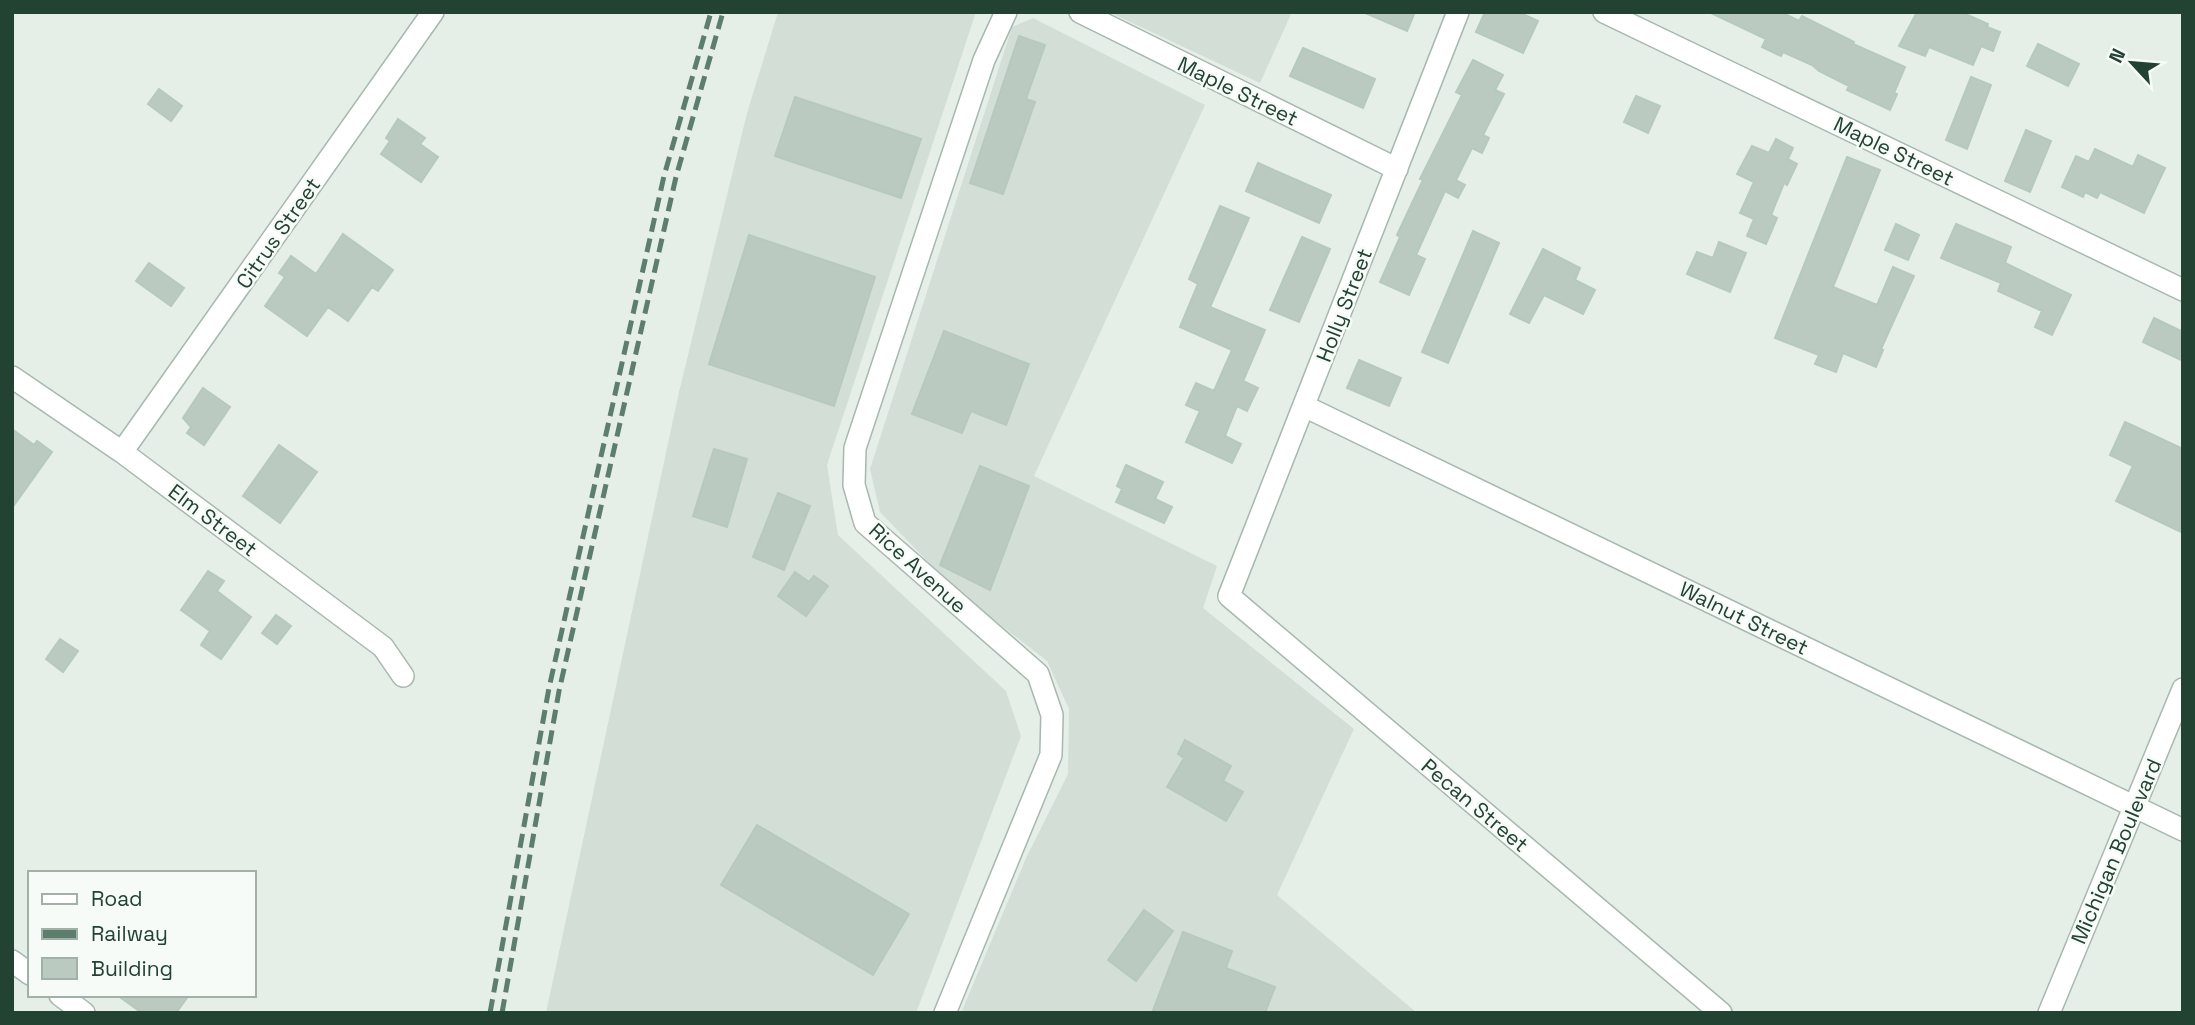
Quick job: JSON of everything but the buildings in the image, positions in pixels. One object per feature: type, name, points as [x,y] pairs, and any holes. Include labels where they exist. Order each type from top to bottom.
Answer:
[{"type":"street","name":"Citrus Street","points":[[122,452],[433,12]]},
{"type":"street","name":"Rice Avenue","points":[[945,1013],[1051,755],[1052,715],[1038,674],[865,523],[854,485],[855,448],[984,60],[1006,12]]},
{"type":"street","name":"Maple Street","points":[[1080,12],[1397,169]]},
{"type":"street","name":"Holly Street","points":[[1229,596],[1458,12]]},
{"type":"street","name":"Maple Street","points":[[1604,12],[2183,290]]},
{"type":"street","name":"Elm Street","points":[[12,377],[122,452],[383,647],[403,676]]},
{"type":"street","name":"Walnut Street","points":[[1304,406],[2183,830]]},
{"type":"street","name":"Pecan Street","points":[[1229,596],[1721,1013]]},
{"type":"street","name":"Michigan Boulevard","points":[[2049,1013],[2183,688]]},
{"type":"street","points":[[12,961],[28,973]]},
{"type":"street","points":[[63,997],[84,1013]]},
{"type":"shaded area","points":[[778,12],[976,12],[827,465],[838,535],[1006,691],[1021,736],[916,1013],[546,1013],[679,392],[747,113]]},
{"type":"shaded area","points":[[1109,12],[1292,12],[1260,83]]},
{"type":"shaded area","points":[[1033,18],[1205,105],[1034,476],[1217,566],[1203,608],[1354,729],[1277,895],[1417,1013],[961,1013],[1026,858],[1068,774],[1069,709],[1047,661],[954,589],[880,512],[870,469],[1012,27]]},
{"type":"railway","points":[[490,1013],[549,688],[664,176],[711,12]]},
{"type":"railway","points":[[502,1013],[559,691],[676,177],[723,12]]}]
